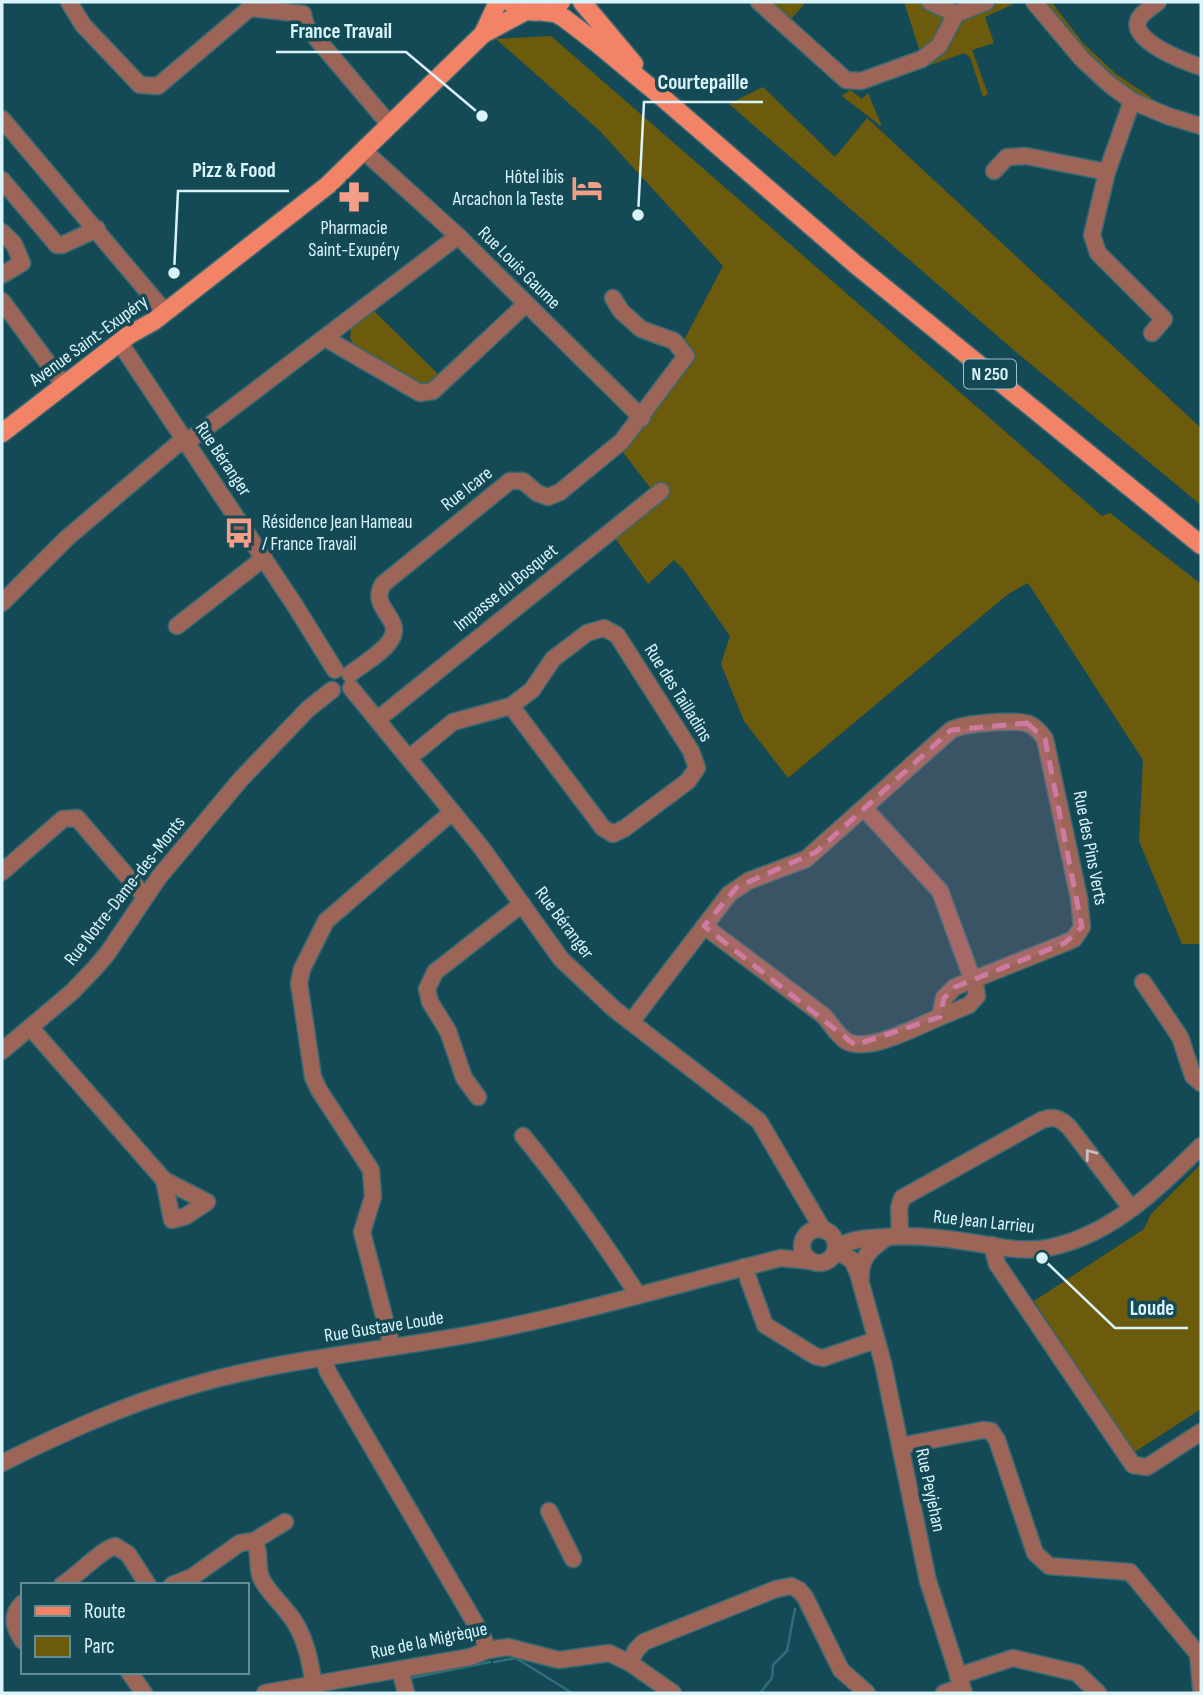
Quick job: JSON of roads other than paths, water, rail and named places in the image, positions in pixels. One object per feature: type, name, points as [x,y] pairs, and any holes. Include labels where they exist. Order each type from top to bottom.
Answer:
[{"type":"main road","name":"Avenue Saint-Exupéry","points":[[2,433],[165,312],[328,185],[483,34],[498,2]]},
{"type":"main road","name":"N 250","points":[[510,2],[535,11],[555,13],[564,18],[663,98],[855,264],[1201,545]]},
{"type":"main road","name":"Avenue Saint-Exupéry","points":[[483,34],[561,2]]},
{"type":"main road","name":"N 250","points":[[582,2],[663,98]]},
{"type":"street","points":[[69,2],[83,25],[140,85],[158,86],[248,5],[305,8],[306,26],[390,125]]},
{"type":"street","points":[[759,2],[846,80],[861,82],[913,64],[931,53],[939,46],[956,14],[986,2]]},
{"type":"street","points":[[930,2],[956,14]]},
{"type":"street","points":[[1034,2],[1082,59],[1109,84],[1132,101],[1201,126]]},
{"type":"street","points":[[1158,2],[1141,15],[1138,29],[1167,54],[1201,68]]},
{"type":"street","points":[[1132,101],[1107,172],[1092,235],[1098,253],[1164,319],[1152,332]]},
{"type":"street","points":[[2,119],[165,312]]},
{"type":"street","name":"Rue Louis Gaume","points":[[364,151],[458,236],[642,418]]},
{"type":"street","points":[[994,172],[1007,158],[1026,156],[1107,172]]},
{"type":"street","points":[[2,180],[57,245],[97,229]]},
{"type":"street","points":[[2,232],[14,244],[22,263],[2,275]]},
{"type":"street","points":[[2,603],[67,538],[180,442],[206,428],[458,236]]},
{"type":"street","name":"Rue Icare","points":[[345,677],[389,643],[394,635],[393,622],[382,608],[379,598],[383,584],[510,481],[523,481],[541,495],[554,496],[610,452],[642,418],[686,356],[674,341],[641,329],[621,311],[613,298]]},
{"type":"street","points":[[2,301],[64,385]]},
{"type":"street","points":[[325,338],[420,393],[433,391],[526,304]]},
{"type":"street","name":"Rue Béranger","points":[[120,343],[345,677],[481,847],[561,959],[631,1022],[760,1121],[824,1230]]},
{"type":"street","name":"Impasse du Bosquet","points":[[378,719],[661,491]]},
{"type":"street","points":[[177,626],[264,558]]},
{"type":"street","name":"Rue des Tailladins","points":[[409,758],[453,722],[511,706],[532,690],[553,659],[587,634],[604,628],[617,635],[691,751],[697,768],[688,781],[613,834],[603,828],[511,706]]},
{"type":"street","name":"Rue Notre-Dame-des-Monts","points":[[2,1051],[72,992],[95,968],[159,877],[242,779],[308,709],[332,690],[343,693],[345,677]]},
{"type":"street","name":"Rue des Pins Verts","points":[[631,1022],[737,887],[806,859],[944,734],[956,727],[1021,722],[1037,729],[1045,739],[1080,905],[1082,927],[1074,939],[1066,943],[949,991],[944,998],[940,1017]]},
{"type":"street","points":[[704,926],[824,1016],[838,1034],[855,1045],[884,1040],[974,1002],[977,996],[940,891],[864,808]]},
{"type":"street","points":[[392,1347],[362,1232],[373,1196],[371,1170],[313,1077],[299,983],[302,969],[326,921],[452,812]]},
{"type":"street","points":[[2,872],[63,819],[77,818],[145,897]]},
{"type":"street","points":[[478,1097],[464,1078],[448,1031],[430,1002],[427,989],[435,972],[522,904]]},
{"type":"street","points":[[1143,982],[1180,1037],[1193,1076],[1201,1083]]},
{"type":"street","points":[[30,1027],[164,1180]]},
{"type":"street","points":[[894,1236],[902,1198],[1042,1120],[1054,1117],[1069,1127],[1131,1208]]},
{"type":"street","points":[[523,1136],[598,1234],[638,1295]]},
{"type":"street","name":"Rue Jean Larrieu","points":[[824,1230],[854,1240],[894,1236],[1032,1250],[1060,1245],[1099,1231],[1131,1208],[1201,1146]]},
{"type":"street","name":"Rue Béranger","points":[[797,1186],[805,1218],[803,1239]]},
{"type":"street","points":[[814,1230],[824,1230],[834,1238],[827,1256],[803,1252],[803,1239],[814,1230]]},
{"type":"street","name":"Rue Peyjehan","points":[[894,1236],[873,1248],[862,1261],[863,1294],[876,1340],[930,1589],[961,1686]]},
{"type":"street","name":"Rue Gustave Loude","points":[[781,1258],[803,1239]]},
{"type":"street","name":"Rue Jean Larrieu","points":[[827,1256],[854,1240]]},
{"type":"street","points":[[992,1245],[997,1264],[1133,1465],[1147,1467],[1201,1432]]},
{"type":"street","name":"Rue Gustave Loude","points":[[2,1463],[91,1422],[160,1395],[207,1381],[521,1324],[781,1258],[827,1256]]},
{"type":"street","name":"Rue Peyjehan","points":[[827,1256],[849,1270],[863,1294]]},
{"type":"street","points":[[744,1267],[765,1325],[815,1356],[823,1358],[876,1340]]},
{"type":"street","points":[[323,1358],[328,1372],[488,1650]]},
{"type":"street","points":[[900,1446],[983,1430],[991,1431],[997,1440],[1035,1553],[1049,1566],[1130,1572],[1198,1654],[1201,1688]]},
{"type":"street","points":[[549,1511],[573,1559]]},
{"type":"street","points":[[177,1583],[192,1577],[240,1543],[254,1541],[285,1522]]},
{"type":"street","points":[[254,1541],[258,1548],[258,1566],[263,1581],[275,1600],[289,1613],[306,1646],[314,1685]]},
{"type":"street","points":[[65,1583],[105,1550],[115,1546],[128,1554],[147,1583]]},
{"type":"street","points":[[630,1662],[644,1642],[776,1589],[790,1587],[799,1590],[805,1597],[841,1670],[867,1693]]},
{"type":"street","points":[[21,1605],[15,1612],[13,1622],[21,1636]]},
{"type":"street","name":"Rue de la Migrèque","points":[[265,1693],[470,1657],[488,1650],[508,1647],[559,1660],[604,1652],[630,1662],[673,1693]]},
{"type":"street","points":[[944,1693],[1013,1658],[1077,1673],[1097,1693]]},
{"type":"street","points":[[400,1669],[406,1693]]},
{"type":"street","points":[[130,1674],[144,1693]]},
{"type":"waterway","points":[[760,1693],[772,1678],[773,1665],[787,1651],[795,1609]]},
{"type":"waterway","points":[[494,1662],[516,1658],[572,1693]]},
{"type":"waterway","points":[[411,1678],[490,1662]]},
{"type":"place","name":"France Travail","points":[[482,116]]},
{"type":"place","name":"Hôtel ibis Arcachon la Teste","points":[[587,188]]},
{"type":"place","name":"Pharmacie Saint-Exupéry","points":[[354,197]]},
{"type":"place","name":"Courtepaille","points":[[638,215]]},
{"type":"place","name":"Pizz & Food","points":[[174,273]]},
{"type":"place","name":"Résidence Jean Hameau / France Travail","points":[[239,533]]},
{"type":"place","name":"Loude","points":[[1042,1258]]}]
